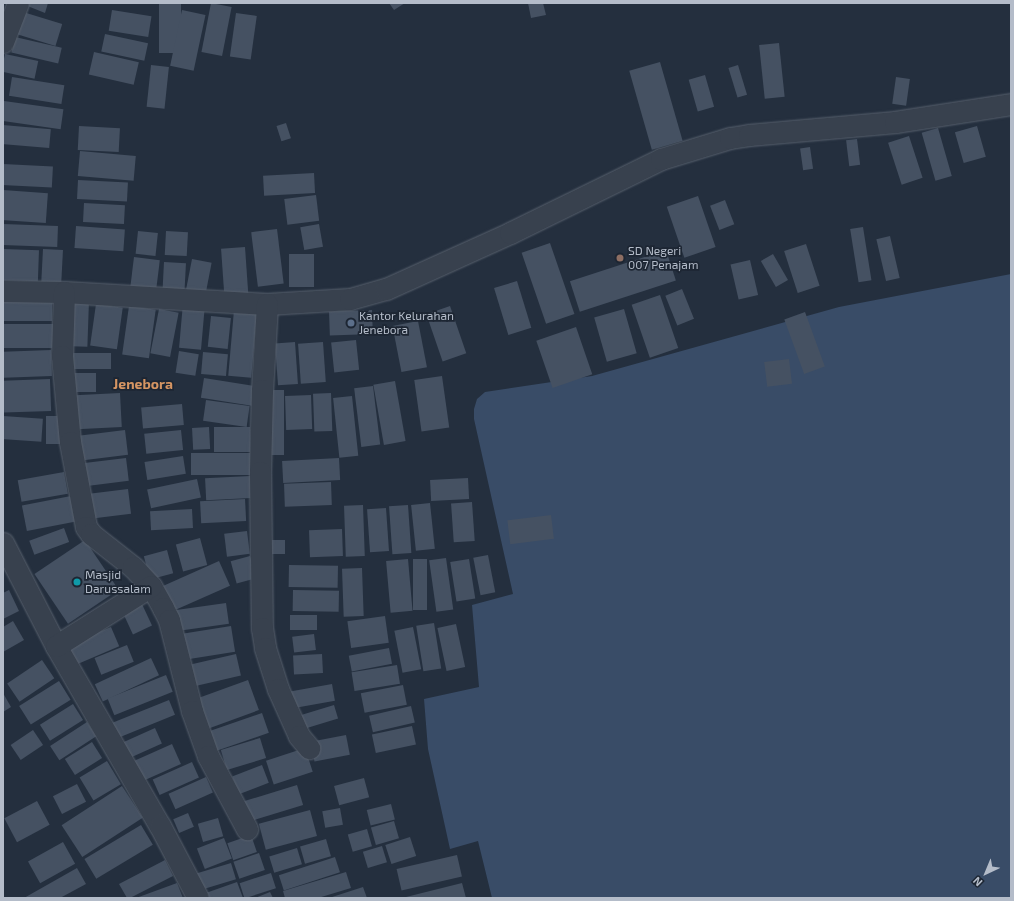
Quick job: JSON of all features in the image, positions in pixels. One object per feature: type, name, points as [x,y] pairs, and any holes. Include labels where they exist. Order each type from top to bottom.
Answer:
[{"type":"street","points":[[3,42],[18,3]]},
{"type":"street","points":[[3,291],[64,292],[268,304],[350,299],[386,289],[532,223],[661,159],[730,138],[895,122],[1011,104]]},
{"type":"street","points":[[64,292],[62,356],[70,442],[86,527],[91,534],[133,567],[151,586],[168,620],[192,711],[208,756],[248,829]]},
{"type":"street","points":[[268,304],[262,390],[260,472],[262,628],[265,648],[278,689],[299,736],[309,748]]},
{"type":"street","points":[[3,543],[56,646],[160,826],[198,898]]},
{"type":"street","points":[[56,646],[151,586]]},
{"type":"water","points":[[1011,274],[1011,898],[492,898],[478,841],[450,849],[428,749],[424,699],[479,687],[472,605],[513,594],[474,419],[474,409],[477,399],[485,392],[592,376],[839,307]]},
{"type":"building","points":[[26,3],[48,3],[45,13],[25,5]]},
{"type":"building","points":[[159,3],[181,3],[181,53],[159,53]]},
{"type":"building","points":[[211,3],[232,7],[222,56],[201,52]]},
{"type":"building","points":[[389,3],[405,3],[394,10]]},
{"type":"building","points":[[528,3],[543,3],[546,15],[531,18]]},
{"type":"building","points":[[112,10],[152,16],[148,37],[109,31]]},
{"type":"building","points":[[182,10],[205,15],[194,71],[170,66]]},
{"type":"building","points":[[23,12],[62,24],[55,46],[16,34]]},
{"type":"building","points":[[236,13],[257,16],[251,59],[230,57]]},
{"type":"building","points":[[105,34],[148,43],[144,61],[101,52]]},
{"type":"building","points":[[15,37],[62,48],[58,63],[11,53]]},
{"type":"building","points":[[779,43],[785,97],[765,99],[759,45]]},
{"type":"building","points":[[94,52],[139,62],[134,85],[89,74]]},
{"type":"building","points":[[5,54],[38,61],[35,79],[3,72]]},
{"type":"building","points":[[660,62],[683,141],[652,150],[629,71]]},
{"type":"building","points":[[151,65],[169,67],[165,109],[147,107]]},
{"type":"building","points":[[738,65],[747,95],[738,98],[728,68]]},
{"type":"building","points":[[705,75],[714,107],[698,111],[689,80]]},
{"type":"building","points":[[12,77],[64,85],[61,104],[9,96]]},
{"type":"building","points":[[896,77],[910,79],[906,106],[892,104]]},
{"type":"building","points":[[4,101],[63,109],[61,129],[3,121]]},
{"type":"building","points":[[286,123],[291,138],[281,141],[276,126]]},
{"type":"building","points":[[3,125],[51,129],[49,148],[3,144]]},
{"type":"building","points":[[79,126],[120,128],[119,152],[78,150]]},
{"type":"building","points":[[977,126],[986,157],[964,163],[955,132]]},
{"type":"building","points":[[938,128],[952,176],[935,181],[922,133]]},
{"type":"building","points":[[909,136],[923,178],[902,185],[888,143]]},
{"type":"building","points":[[857,139],[860,165],[849,166],[846,140]]},
{"type":"building","points":[[810,147],[813,169],[803,170],[800,148]]},
{"type":"building","points":[[80,151],[136,156],[134,181],[78,176]]},
{"type":"building","points":[[3,164],[53,167],[52,188],[3,185]]},
{"type":"building","points":[[314,173],[315,193],[264,196],[263,176]]},
{"type":"building","points":[[78,180],[128,183],[127,202],[77,199]]},
{"type":"building","points":[[3,190],[48,193],[46,223],[3,220]]},
{"type":"building","points":[[316,195],[319,221],[287,225],[284,199]]},
{"type":"building","points":[[698,196],[716,247],[684,258],[667,207]]},
{"type":"building","points":[[725,200],[734,224],[719,230],[710,206]]},
{"type":"building","points":[[84,203],[125,205],[124,224],[83,222]]},
{"type":"building","points":[[3,224],[58,226],[57,247],[3,245]]},
{"type":"building","points":[[319,224],[323,247],[304,250],[300,227]]},
{"type":"building","points":[[76,226],[125,229],[123,251],[74,248]]},
{"type":"building","points":[[863,227],[871,280],[859,282],[850,229]]},
{"type":"building","points":[[277,229],[284,284],[258,287],[251,232]]},
{"type":"building","points":[[138,231],[158,233],[155,256],[136,254]]},
{"type":"building","points":[[166,231],[188,232],[187,256],[165,255]]},
{"type":"building","points":[[890,236],[900,278],[886,281],[876,239]]},
{"type":"building","points":[[550,243],[574,314],[546,324],[522,253]]},
{"type":"building","points":[[806,244],[820,286],[798,293],[784,251]]},
{"type":"building","points":[[245,247],[248,293],[224,295],[221,249]]},
{"type":"building","points":[[3,249],[39,250],[38,281],[3,280]]},
{"type":"building","points":[[43,249],[63,250],[61,285],[41,284]]},
{"type":"building","points":[[666,250],[676,280],[580,312],[570,281]]},
{"type":"building","points":[[289,254],[314,254],[314,287],[289,287]]},
{"type":"building","points":[[773,254],[788,280],[776,287],[761,261]]},
{"type":"building","points":[[134,257],[160,260],[156,293],[130,290]]},
{"type":"building","points":[[192,259],[212,263],[206,293],[186,289]]},
{"type":"building","points":[[750,260],[758,295],[739,300],[731,264]]},
{"type":"building","points":[[164,262],[186,263],[184,296],[162,295]]},
{"type":"building","points":[[517,281],[531,328],[508,335],[494,288]]},
{"type":"building","points":[[682,289],[694,319],[677,325],[665,296]]},
{"type":"building","points":[[660,295],[678,348],[650,358],[632,305]]},
{"type":"building","points":[[3,296],[52,296],[52,321],[3,321]]},
{"type":"building","points":[[65,300],[89,301],[87,347],[63,346]]},
{"type":"building","points":[[183,303],[205,305],[201,350],[179,348]]},
{"type":"building","points":[[96,304],[123,308],[117,349],[90,346]]},
{"type":"building","points":[[129,306],[156,310],[149,358],[122,355]]},
{"type":"building","points":[[450,306],[466,353],[443,361],[426,314]]},
{"type":"building","points":[[159,309],[179,313],[170,357],[150,353]]},
{"type":"building","points":[[624,309],[637,353],[607,362],[594,318]]},
{"type":"building","points":[[234,310],[257,312],[251,378],[228,376]]},
{"type":"building","name":"Kantor Kelurahan Jenebora","points":[[372,310],[373,334],[330,335],[329,312]]},
{"type":"building","points":[[805,312],[825,367],[804,374],[784,320]]},
{"type":"building","points":[[211,316],[231,318],[228,349],[208,347]]},
{"type":"building","points":[[418,321],[427,367],[401,372],[392,326]]},
{"type":"building","points":[[3,324],[53,324],[53,348],[3,348]]},
{"type":"building","points":[[576,327],[592,374],[553,388],[536,341]]},
{"type":"building","points":[[356,340],[359,370],[334,372],[331,343]]},
{"type":"building","points":[[295,342],[298,384],[278,385],[275,343]]},
{"type":"building","points":[[323,342],[326,382],[301,384],[298,344]]},
{"type":"building","points":[[51,350],[52,376],[4,378],[3,352]]},
{"type":"building","points":[[179,351],[199,354],[195,376],[176,373]]},
{"type":"building","points":[[203,352],[228,354],[226,376],[201,374]]},
{"type":"building","points":[[66,353],[111,353],[111,369],[66,369]]},
{"type":"building","points":[[789,359],[792,384],[767,387],[764,362]]},
{"type":"building","points":[[69,373],[96,373],[96,392],[69,392]]},
{"type":"building","points":[[442,376],[449,427],[422,431],[414,380]]},
{"type":"building","points":[[204,378],[256,386],[253,406],[201,398]]},
{"type":"building","points":[[50,379],[51,411],[4,413],[3,381]]},
{"type":"building","points":[[395,381],[406,441],[384,445],[373,385]]},
{"type":"building","points":[[373,386],[380,445],[361,447],[354,388]]},
{"type":"building","points":[[264,390],[284,390],[284,455],[264,455]]},
{"type":"building","points":[[120,393],[122,427],[72,430],[70,396]]},
{"type":"building","points":[[331,393],[332,431],[314,432],[313,394]]},
{"type":"building","points":[[311,395],[312,429],[286,430],[285,396]]},
{"type":"building","points":[[352,396],[358,456],[339,458],[333,398]]},
{"type":"building","points":[[206,400],[250,406],[247,427],[203,421]]},
{"type":"building","points":[[182,404],[184,425],[143,428],[141,408]]},
{"type":"building","points":[[3,416],[43,419],[41,442],[3,439]]},
{"type":"building","points":[[46,416],[61,416],[61,444],[46,444]]},
{"type":"building","points":[[209,427],[210,449],[193,450],[192,428]]},
{"type":"building","points":[[214,427],[250,427],[250,452],[214,452]]},
{"type":"building","points":[[125,430],[128,455],[77,461],[74,436]]},
{"type":"building","points":[[181,430],[183,450],[146,454],[144,434]]},
{"type":"building","points":[[191,453],[250,453],[250,475],[191,475]]},
{"type":"building","points":[[183,456],[186,474],[147,480],[144,462]]},
{"type":"building","points":[[126,458],[129,481],[81,487],[78,464]]},
{"type":"building","points":[[339,458],[340,480],[283,483],[282,461]]},
{"type":"building","points":[[64,472],[68,494],[22,502],[18,480]]},
{"type":"building","points":[[250,476],[251,498],[206,500],[205,478]]},
{"type":"building","points":[[468,478],[469,499],[431,501],[430,480]]},
{"type":"building","points":[[197,479],[201,498],[151,508],[147,490]]},
{"type":"building","points":[[331,482],[332,505],[285,507],[284,484]]},
{"type":"building","points":[[128,489],[131,514],[88,519],[85,494]]},
{"type":"building","points":[[71,496],[76,522],[27,531],[22,506]]},
{"type":"building","points":[[245,499],[246,521],[201,523],[200,501]]},
{"type":"building","points":[[472,502],[475,541],[454,542],[451,503]]},
{"type":"building","points":[[430,503],[435,549],[416,551],[411,505]]},
{"type":"building","points":[[363,505],[365,556],[346,557],[344,506]]},
{"type":"building","points":[[408,505],[411,553],[392,554],[389,506]]},
{"type":"building","points":[[386,508],[389,551],[370,552],[367,509]]},
{"type":"building","points":[[192,509],[193,528],[151,530],[150,511]]},
{"type":"building","points":[[551,515],[554,539],[510,544],[507,520]]},
{"type":"building","points":[[64,528],[69,542],[34,555],[29,541]]},
{"type":"building","points":[[342,529],[343,556],[310,557],[309,530]]},
{"type":"building","points":[[247,531],[250,554],[227,557],[224,534]]},
{"type":"building","points":[[200,538],[207,565],[183,572],[176,544]]},
{"type":"building","name":"Masjid Darussalam","points":[[85,540],[119,590],[68,624],[34,574]]},
{"type":"building","points":[[268,540],[285,540],[285,554],[268,554]]},
{"type":"building","points":[[167,550],[173,573],[150,579],[144,556]]},
{"type":"building","points":[[488,555],[495,592],[481,595],[473,558]]},
{"type":"building","points":[[250,556],[256,578],[237,583],[231,561]]},
{"type":"building","points":[[446,558],[453,609],[436,612],[429,560]]},
{"type":"building","points":[[408,559],[413,611],[391,613],[386,561]]},
{"type":"building","points":[[413,559],[427,559],[427,610],[413,610]]},
{"type":"building","points":[[469,559],[475,599],[456,601],[450,562]]},
{"type":"building","points":[[219,561],[230,586],[171,612],[160,587]]},
{"type":"building","points":[[289,565],[338,566],[338,588],[289,587]]},
{"type":"building","points":[[362,568],[364,616],[344,617],[342,569]]},
{"type":"building","points":[[9,590],[19,611],[3,619],[3,593]]},
{"type":"building","points":[[293,590],[339,591],[339,612],[293,611]]},
{"type":"building","points":[[141,602],[152,626],[133,634],[122,611]]},
{"type":"building","points":[[226,603],[229,624],[177,631],[175,610]]},
{"type":"building","points":[[290,615],[317,615],[317,630],[290,630]]},
{"type":"building","points":[[385,616],[389,643],[351,648],[347,621]]},
{"type":"building","points":[[13,621],[24,640],[3,652],[3,627]]},
{"type":"building","points":[[434,623],[441,668],[423,671],[416,626]]},
{"type":"building","points":[[456,624],[465,667],[447,671],[437,628]]},
{"type":"building","points":[[231,626],[235,652],[185,660],[181,634]]},
{"type":"building","points":[[111,627],[119,646],[76,665],[68,645]]},
{"type":"building","points":[[413,627],[421,669],[403,673],[394,631]]},
{"type":"building","points":[[314,634],[316,650],[294,653],[292,637]]},
{"type":"building","points":[[127,645],[134,662],[101,675],[95,658]]},
{"type":"building","points":[[389,648],[392,664],[352,672],[349,656]]},
{"type":"building","points":[[236,654],[241,675],[191,687],[186,665]]},
{"type":"building","points":[[322,654],[323,673],[294,674],[293,656]]},
{"type":"building","points":[[151,658],[159,675],[103,701],[95,684]]},
{"type":"building","points":[[42,660],[54,678],[19,702],[7,683]]},
{"type":"building","points":[[397,665],[400,684],[355,691],[352,672]]},
{"type":"building","points":[[166,675],[173,692],[114,715],[108,699]]},
{"type":"building","points":[[248,680],[259,710],[207,729],[196,699]]},
{"type":"building","points":[[59,681],[71,700],[31,725],[19,706]]},
{"type":"building","points":[[332,684],[335,701],[292,708],[289,692]]},
{"type":"building","points":[[403,685],[407,705],[365,713],[361,693]]},
{"type":"building","points":[[3,693],[11,707],[3,712]]},
{"type":"building","points":[[169,700],[175,715],[117,738],[111,724]]},
{"type":"building","points":[[73,704],[83,720],[50,741],[40,725]]},
{"type":"building","points":[[334,705],[338,718],[298,731],[294,717]]},
{"type":"building","points":[[411,706],[415,723],[373,732],[369,716]]},
{"type":"building","points":[[262,713],[269,733],[213,752],[206,732]]},
{"type":"building","points":[[87,722],[96,736],[59,760],[50,746]]},
{"type":"building","points":[[412,726],[416,745],[376,753],[372,735]]},
{"type":"building","points":[[155,728],[162,744],[129,758],[122,743]]},
{"type":"building","points":[[33,730],[43,745],[21,760],[11,745]]},
{"type":"building","points":[[346,735],[350,755],[314,762],[311,742]]},
{"type":"building","points":[[260,738],[266,758],[227,770],[221,750]]},
{"type":"building","points":[[92,742],[102,758],[75,775],[65,759]]},
{"type":"building","points":[[172,744],[181,764],[142,782],[133,761]]},
{"type":"building","points":[[305,748],[313,772],[274,784],[266,761]]},
{"type":"building","points":[[107,761],[121,784],[93,801],[80,777]]},
{"type":"building","points":[[192,762],[199,778],[160,795],[153,779]]},
{"type":"building","points":[[262,765],[269,783],[239,794],[232,776]]},
{"type":"building","points":[[206,777],[213,793],[175,809],[169,794]]},
{"type":"building","points":[[364,778],[369,797],[339,805],[334,786]]},
{"type":"building","points":[[77,784],[86,802],[62,814],[53,796]]},
{"type":"building","points":[[297,785],[303,805],[247,822],[241,802]]},
{"type":"building","points":[[122,786],[143,818],[82,857],[62,825]]},
{"type":"building","points":[[37,801],[50,825],[17,842],[4,818]]},
{"type":"building","points":[[391,804],[395,820],[371,826],[367,810]]},
{"type":"building","points":[[340,808],[343,825],[325,828],[322,811]]},
{"type":"building","points":[[310,810],[317,836],[266,850],[259,824]]},
{"type":"building","points":[[188,813],[194,827],[179,833],[173,819]]},
{"type":"building","points":[[218,818],[223,836],[203,842],[198,824]]},
{"type":"building","points":[[394,821],[399,838],[376,845],[371,828]]},
{"type":"building","points":[[141,825],[153,845],[96,879],[84,859]]},
{"type":"building","points":[[367,829],[372,846],[353,852],[348,835]]},
{"type":"building","points":[[251,835],[257,852],[233,860],[227,843]]},
{"type":"building","points":[[410,837],[416,856],[391,864],[385,845]]},
{"type":"building","points":[[224,838],[232,859],[205,869],[197,848]]},
{"type":"building","points":[[326,839],[331,856],[305,864],[300,846]]},
{"type":"building","points":[[63,842],[75,864],[40,883],[28,861]]},
{"type":"building","points":[[382,846],[387,862],[368,868],[363,852]]},
{"type":"building","points":[[297,848],[302,864],[274,873],[269,856]]},
{"type":"building","points":[[259,853],[265,870],[239,879],[233,862]]},
{"type":"building","points":[[457,855],[462,876],[402,890],[397,869]]},
{"type":"building","points":[[335,857],[340,872],[284,890],[279,875]]},
{"type":"building","points":[[165,860],[173,876],[130,898],[127,898],[119,884]]},
{"type":"building","points":[[231,863],[236,879],[200,890],[195,874]]},
{"type":"building","points":[[77,868],[86,884],[60,898],[24,898]]},
{"type":"building","points":[[346,872],[351,888],[318,898],[285,898],[283,891]]},
{"type":"building","points":[[271,873],[276,888],[244,898],[240,883]]},
{"type":"building","points":[[237,882],[243,898],[205,898],[203,894]]},
{"type":"building","points":[[177,883],[183,898],[136,898]]},
{"type":"building","points":[[462,883],[466,898],[406,898],[406,897]]},
{"type":"building","points":[[363,887],[367,898],[329,898]]},
{"type":"building","points":[[270,892],[273,898],[255,898]]},
{"type":"place","name":"SD Negeri 007 Penajam","points":[[620,258]]},
{"type":"place","name":"Kantor Kelurahan Jenebora","points":[[351,323]]},
{"type":"place","name":"Masjid Darussalam","points":[[77,582]]},
{"type":"district","name":"Jenebora","points":[[143,384]]}]
